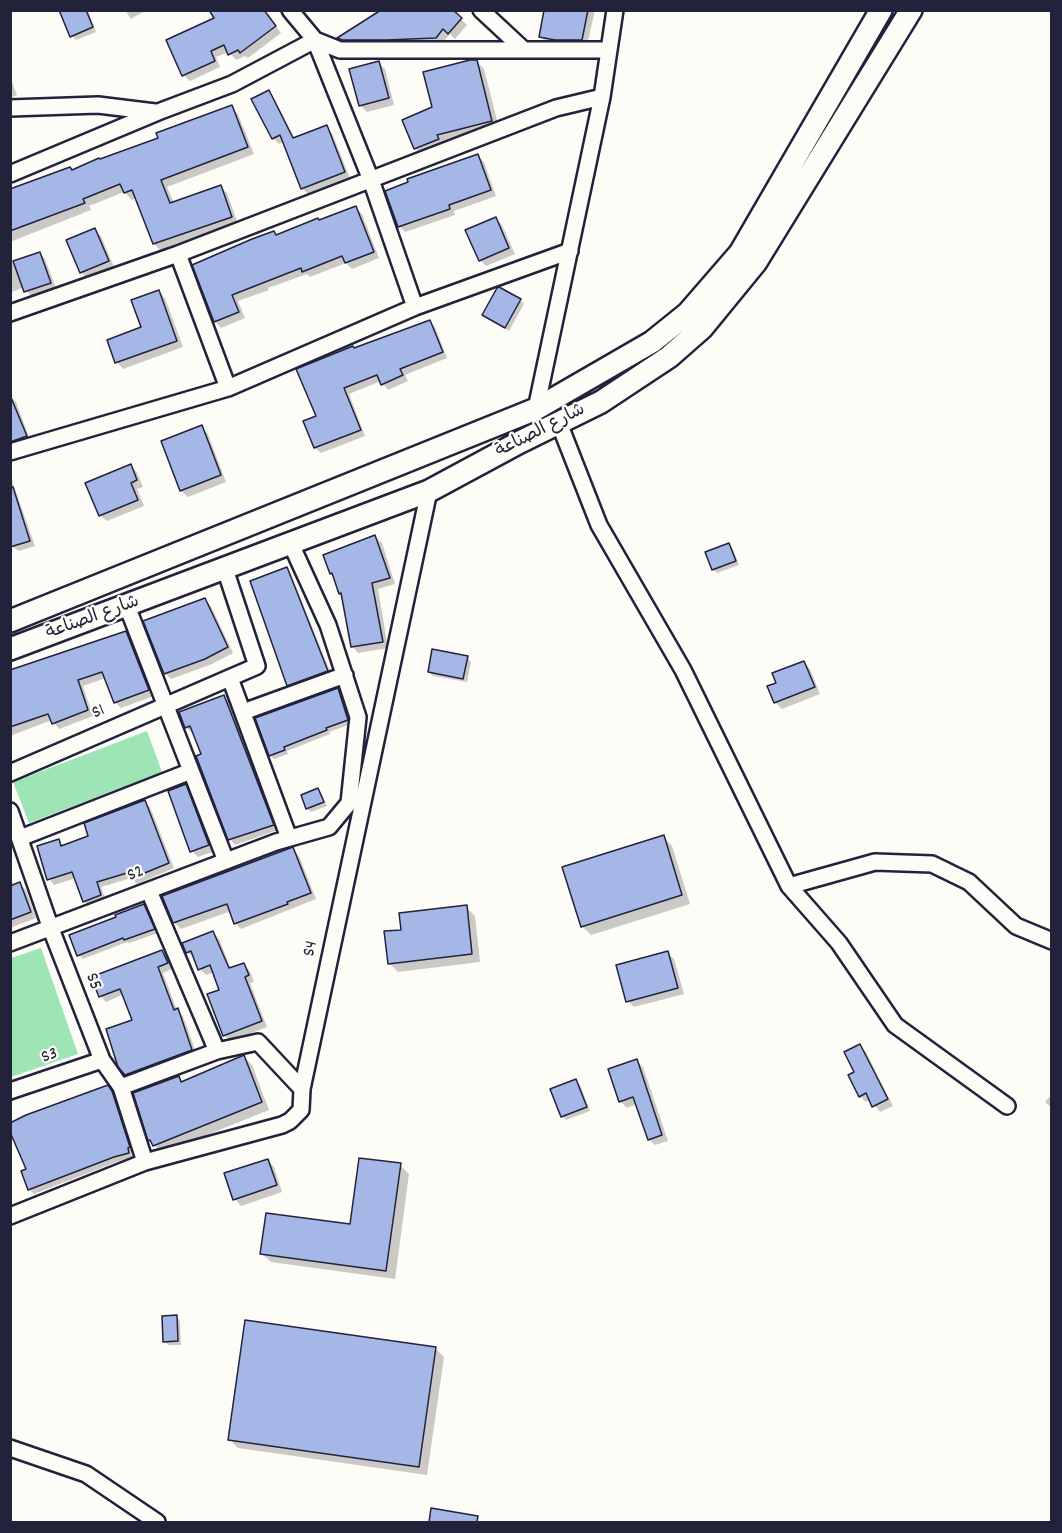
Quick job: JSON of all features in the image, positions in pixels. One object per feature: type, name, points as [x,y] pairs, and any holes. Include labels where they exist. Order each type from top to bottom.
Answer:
[{"type":"main road","name":"شارع الصناعة","points":[[10,621],[536,409],[652,342],[688,314],[740,253],[881,10]]},
{"type":"main road","name":"شارع الصناعة","points":[[10,649],[429,491],[600,402],[669,357],[702,328],[756,262],[911,10]]},
{"type":"street","points":[[290,10],[315,40],[371,180],[415,308]]},
{"type":"street","points":[[481,10],[524,50]]},
{"type":"street","points":[[536,409],[602,97],[615,10]]},
{"type":"street","points":[[10,174],[158,112],[232,84],[315,40],[340,50],[609,50]]},
{"type":"street","points":[[10,314],[178,254],[556,108],[602,97]]},
{"type":"street","points":[[10,108],[98,105],[158,112]]},
{"type":"street","points":[[10,452],[228,388],[415,308],[570,251]]},
{"type":"street","points":[[178,254],[228,388]]},
{"type":"street","points":[[559,423],[599,525],[683,670],[789,886],[839,943],[895,1025],[1007,1106]]},
{"type":"street","name":"S4","points":[[10,1216],[146,1162],[282,1125],[290,1121],[301,1110],[303,1089],[429,491]]},
{"type":"street","name":"S2","points":[[10,944],[282,840],[329,827],[349,803],[358,717],[328,625],[291,544]]},
{"type":"street","name":"S1","points":[[10,773],[257,666],[225,569]]},
{"type":"street","points":[[127,606],[226,861]]},
{"type":"street","points":[[243,712],[345,675]]},
{"type":"street","points":[[230,678],[243,712],[282,840]]},
{"type":"street","points":[[20,838],[191,771]]},
{"type":"street","name":"S5","points":[[10,811],[51,929],[102,1060],[121,1087],[146,1162]]},
{"type":"street","points":[[789,886],[875,862],[932,864],[969,882],[1016,926],[1052,941]]},
{"type":"street","points":[[149,891],[217,1051]]},
{"type":"street","points":[[121,1087],[217,1051],[258,1042],[303,1089]]},
{"type":"street","name":"S3","points":[[10,1091],[102,1060]]},
{"type":"street","points":[[10,1448],[86,1474],[158,1522]]},
{"type":"green space","points":[[147,731],[162,772],[29,823],[13,782]]},
{"type":"green space","points":[[41,948],[78,1054],[11,1077],[11,958]]},
{"type":"building","points":[[59,10],[86,10],[93,27],[70,37]]},
{"type":"building","points":[[209,10],[264,10],[276,26],[240,53],[238,50],[228,55],[224,45],[211,51],[215,61],[182,76],[166,40],[214,18]]},
{"type":"building","points":[[381,10],[453,10],[462,18],[448,34],[443,29],[436,38],[342,40],[337,38]]},
{"type":"building","points":[[544,10],[588,10],[582,40],[555,40],[539,37]]},
{"type":"building","points":[[477,60],[492,121],[437,135],[439,139],[414,149],[402,120],[432,107],[423,72]]},
{"type":"building","points":[[379,61],[389,98],[359,106],[349,69]]},
{"type":"building","points":[[269,90],[293,138],[327,125],[345,172],[301,189],[280,135],[272,139],[251,99]]},
{"type":"building","points":[[232,105],[248,147],[161,180],[170,203],[221,185],[232,217],[153,244],[132,190],[124,193],[120,184],[83,199],[85,203],[10,231],[10,189],[70,167],[72,170],[99,158],[158,138],[156,133]]},
{"type":"building","points":[[478,154],[491,190],[449,205],[450,209],[398,227],[385,191],[408,182],[407,179]]},
{"type":"building","points":[[356,206],[374,252],[345,263],[342,256],[302,272],[301,268],[232,295],[239,312],[214,322],[192,265],[274,231],[276,235]]},
{"type":"building","points":[[496,217],[509,248],[479,261],[465,230]]},
{"type":"building","points":[[95,228],[109,261],[80,273],[66,240]]},
{"type":"building","points":[[40,252],[51,283],[24,292],[13,261]]},
{"type":"building","points":[[499,287],[521,299],[505,328],[482,315]]},
{"type":"building","points":[[159,290],[177,341],[115,363],[107,340],[141,327],[131,300]]},
{"type":"building","points":[[430,320],[443,352],[400,369],[403,375],[381,385],[377,375],[344,388],[361,430],[314,448],[303,421],[316,416],[296,369],[353,346],[354,348]]},
{"type":"building","points":[[10,395],[27,436],[10,442]]},
{"type":"building","points":[[202,425],[221,475],[180,491],[161,441]]},
{"type":"building","points":[[131,464],[137,480],[131,483],[138,500],[99,516],[85,483]]},
{"type":"building","points":[[13,487],[30,541],[10,547],[10,488]]},
{"type":"building","points":[[375,535],[390,578],[372,583],[383,642],[351,647],[341,593],[339,594],[323,555]]},
{"type":"building","points":[[729,543],[736,561],[712,570],[705,552]]},
{"type":"building","points":[[287,567],[328,671],[287,686],[250,581]]},
{"type":"building","points":[[205,598],[228,647],[205,659],[164,674],[143,621]]},
{"type":"building","points":[[126,631],[149,690],[114,703],[102,672],[78,680],[88,710],[52,724],[48,714],[10,727],[10,670]]},
{"type":"building","points":[[432,649],[468,656],[463,679],[428,672]]},
{"type":"building","points":[[804,661],[815,687],[774,703],[767,686],[776,683],[772,673]]},
{"type":"building","points":[[338,688],[348,720],[284,747],[285,750],[269,756],[255,718]]},
{"type":"building","points":[[224,695],[274,825],[228,840],[196,756],[201,754],[190,726],[185,728],[179,712]]},
{"type":"building","points":[[186,784],[209,845],[190,852],[168,791]]},
{"type":"building","points":[[318,788],[324,802],[306,809],[301,795]]},
{"type":"building","points":[[145,800],[169,863],[130,879],[127,873],[97,882],[101,895],[83,902],[72,872],[47,880],[37,846],[59,839],[61,846],[88,836],[84,823]]},
{"type":"building","points":[[664,835],[682,895],[581,927],[562,867]]},
{"type":"building","points":[[293,847],[311,893],[234,924],[227,904],[173,923],[162,896]]},
{"type":"building","points":[[20,882],[31,912],[10,920],[10,886]]},
{"type":"building","points":[[144,904],[155,929],[124,940],[123,938],[77,956],[69,935]]},
{"type":"building","points":[[467,905],[472,954],[388,964],[384,931],[401,930],[399,913]]},
{"type":"building","points":[[213,931],[229,968],[244,963],[249,975],[245,977],[262,1021],[223,1036],[207,994],[219,990],[210,965],[198,970],[191,951],[186,953],[182,943]]},
{"type":"building","points":[[162,950],[168,963],[158,967],[174,1010],[178,1008],[192,1050],[125,1075],[118,1067],[106,1029],[132,1020],[120,989],[99,997],[91,977]]},
{"type":"building","points":[[668,951],[678,988],[626,1002],[616,965]]},
{"type":"building","points":[[860,1044],[888,1099],[872,1107],[866,1093],[859,1097],[848,1075],[854,1072],[844,1052]]},
{"type":"building","points":[[244,1055],[262,1102],[153,1146],[150,1140],[148,1141],[133,1093],[179,1076],[181,1082]]},
{"type":"building","points":[[637,1059],[662,1135],[648,1140],[633,1097],[619,1102],[608,1069]]},
{"type":"building","points":[[576,1079],[587,1107],[561,1117],[550,1089]]},
{"type":"building","points":[[108,1085],[130,1147],[128,1148],[129,1153],[28,1190],[21,1171],[26,1169],[10,1132],[10,1123]]},
{"type":"building","points":[[359,1158],[401,1163],[386,1271],[260,1254],[266,1213],[350,1224]]},
{"type":"building","points":[[268,1159],[277,1185],[233,1200],[224,1173]]},
{"type":"building","points":[[177,1315],[178,1341],[163,1342],[162,1316]]},
{"type":"building","points":[[245,1320],[436,1347],[419,1467],[228,1440]]},
{"type":"building","points":[[431,1508],[478,1516],[477,1522],[429,1522]]}]
